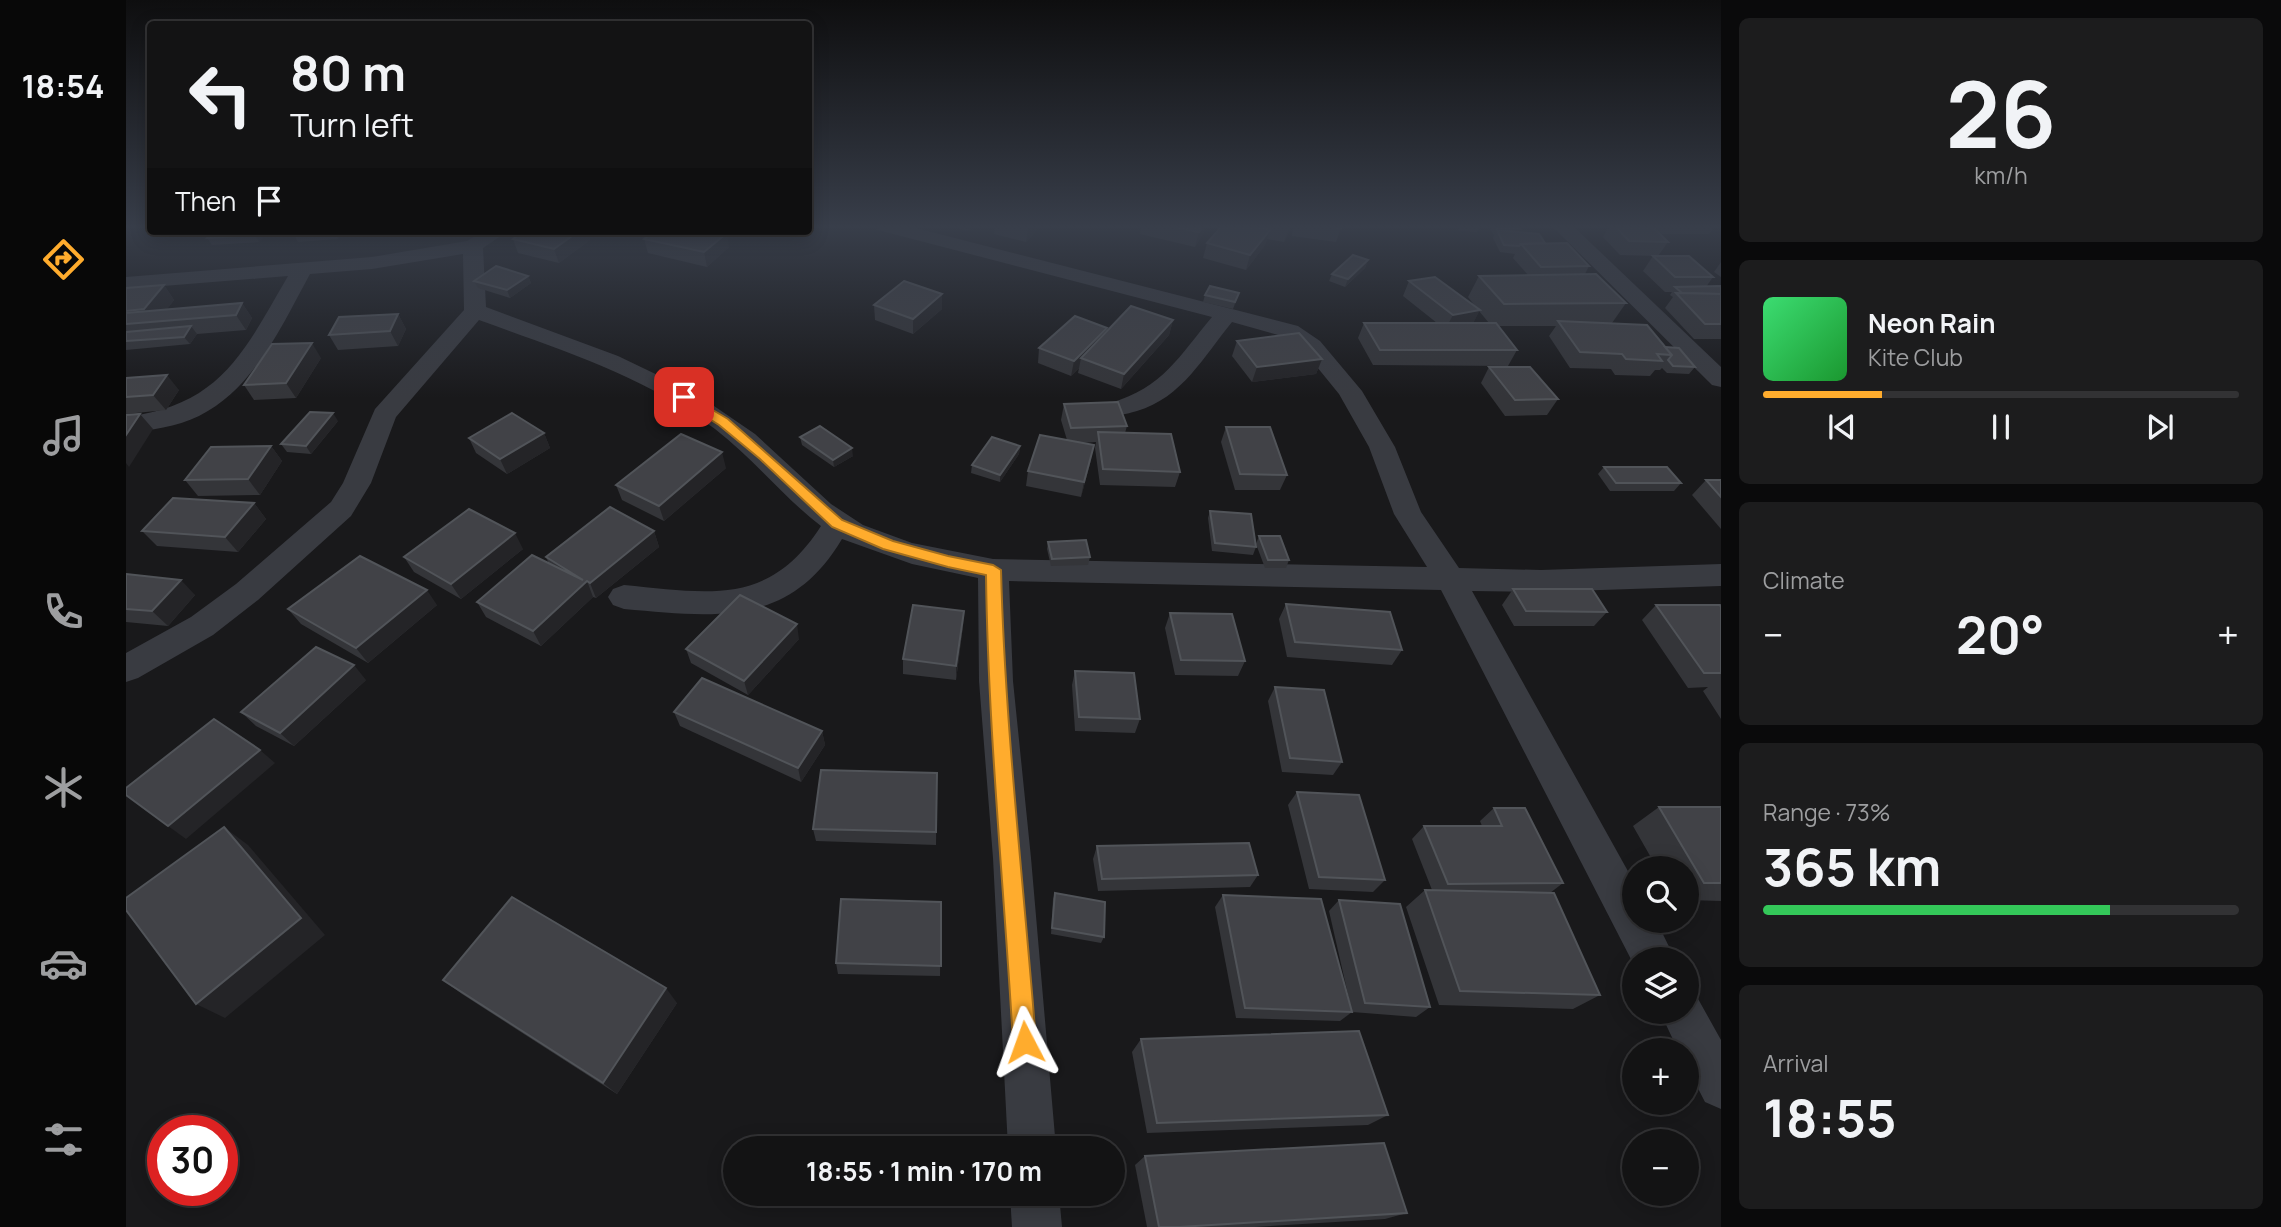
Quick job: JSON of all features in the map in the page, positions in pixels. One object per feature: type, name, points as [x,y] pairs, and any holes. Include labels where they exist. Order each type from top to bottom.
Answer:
[{"type":"street","points":[[126,425],[168,421],[182,416],[223,388],[256,351],[294,283]]},
{"type":"street","points":[[126,669],[202,626],[247,592],[341,509],[358,483],[384,415],[475,311],[474,283]]},
{"type":"street","points":[[1107,283],[1283,329],[1302,338],[1350,391],[1382,447],[1408,514],[1450,578],[1648,947]]},
{"type":"street","points":[[1626,283],[1712,360],[1721,380]]},
{"type":"street","points":[[475,311],[628,370],[684,397],[723,422],[754,447],[837,523],[889,545],[948,562],[993,570],[1308,578],[1588,580],[1721,575]]},
{"type":"street","points":[[1119,408],[1139,405],[1162,392],[1226,314]]},
{"type":"street","points":[[624,597],[715,602],[768,592],[785,585],[805,568],[824,547],[837,523]]},
{"type":"street","points":[[993,570],[996,681],[1012,858],[1031,1136]]},
{"type":"street","points":[[1688,1024],[1721,1086]]},
{"type":"street","points":[[1036,1206],[1037,1227]]},
{"type":"building","points":[[482,283],[517,283],[507,290]]},
{"type":"building","points":[[901,283],[911,283],[942,294],[913,319],[874,305]]},
{"type":"building","points":[[1412,283],[1444,283],[1480,310],[1453,315]]},
{"type":"building","points":[[1485,283],[1606,283],[1626,303],[1504,304]]},
{"type":"building","points":[[164,285],[144,309],[126,311],[126,288]]},
{"type":"building","points":[[1210,286],[1239,293],[1235,302],[1205,295]]},
{"type":"building","points":[[1721,286],[1721,294],[1682,293],[1675,287]]},
{"type":"building","points":[[1676,293],[1721,294],[1721,324],[1705,324]]},
{"type":"building","points":[[242,303],[236,315],[126,324],[126,313]]},
{"type":"building","points":[[1131,306],[1173,320],[1124,374],[1081,358]]},
{"type":"building","points":[[398,314],[390,331],[329,335],[339,317]]},
{"type":"building","points":[[1075,316],[1107,328],[1074,361],[1039,348]]},
{"type":"building","points":[[1558,321],[1647,325],[1672,355],[1657,354],[1662,361],[1626,359],[1622,354],[1580,352]]},
{"type":"building","points":[[1364,323],[1496,323],[1517,350],[1380,350]]},
{"type":"building","points":[[191,326],[184,337],[126,341],[126,332]]},
{"type":"building","points":[[1299,333],[1322,359],[1257,367],[1237,341]]},
{"type":"building","points":[[312,343],[286,383],[244,385],[272,344]]},
{"type":"building","points":[[1665,347],[1679,348],[1695,367],[1673,366],[1668,360],[1672,355]]},
{"type":"building","points":[[1489,367],[1530,367],[1558,399],[1515,400]]},
{"type":"building","points":[[167,375],[153,395],[126,397],[126,378]]},
{"type":"building","points":[[1118,402],[1127,426],[1071,428],[1064,404]]},
{"type":"building","points":[[310,412],[333,413],[306,446],[281,444]]},
{"type":"building","points":[[512,413],[544,433],[500,459],[469,438]]},
{"type":"building","points":[[140,414],[126,435],[126,415]]},
{"type":"building","points":[[820,426],[852,448],[833,460],[800,437]]},
{"type":"building","points":[[1226,427],[1270,427],[1287,475],[1240,474]]},
{"type":"building","points":[[1098,432],[1171,434],[1180,472],[1103,469]]},
{"type":"building","points":[[681,434],[722,452],[659,506],[616,485]]},
{"type":"building","points":[[1040,435],[1094,445],[1084,482],[1028,471]]},
{"type":"building","points":[[992,437],[1020,446],[1000,475],[972,465]]},
{"type":"building","points":[[271,446],[248,479],[185,480],[211,447]]},
{"type":"building","points":[[1604,467],[1667,467],[1681,483],[1616,483]]},
{"type":"building","points":[[1706,480],[1721,480],[1721,497]]},
{"type":"building","points":[[173,498],[254,503],[225,537],[142,531]]},
{"type":"building","points":[[610,507],[654,531],[590,583],[587,581],[533,631],[477,602],[532,555],[583,580],[546,557]]},
{"type":"building","points":[[469,509],[515,533],[451,584],[404,557]]},
{"type":"building","points":[[1210,511],[1251,514],[1256,547],[1215,543]]},
{"type":"building","points":[[1259,536],[1280,536],[1289,560],[1268,560]]},
{"type":"building","points":[[1086,540],[1090,557],[1052,559],[1048,542]]},
{"type":"building","points":[[360,556],[427,590],[356,648],[288,609]]},
{"type":"building","points":[[126,574],[181,580],[152,611],[126,609]]},
{"type":"building","points":[[1513,589],[1592,589],[1607,612],[1526,611]]},
{"type":"building","points":[[740,595],[797,624],[744,681],[686,649]]},
{"type":"building","points":[[1286,604],[1390,612],[1402,650],[1295,642]]},
{"type":"building","points":[[913,605],[964,611],[956,666],[903,659]]},
{"type":"building","points":[[1656,605],[1720,605],[1721,673],[1704,673]]},
{"type":"building","points":[[1170,613],[1232,614],[1245,661],[1181,660]]},
{"type":"building","points":[[316,647],[354,665],[280,733],[241,712]]},
{"type":"building","points":[[1075,671],[1134,673],[1140,719],[1079,717]]},
{"type":"building","points":[[702,678],[822,731],[798,768],[674,712]]},
{"type":"building","points":[[1275,687],[1324,690],[1342,762],[1290,758]]},
{"type":"building","points":[[214,719],[260,750],[168,826],[126,795],[126,788]]},
{"type":"building","points":[[821,770],[937,773],[936,832],[813,829]]},
{"type":"building","points":[[1297,792],[1359,795],[1385,880],[1319,877]]},
{"type":"building","points":[[1659,807],[1721,807],[1721,883],[1704,883],[1699,875],[1699,856],[1688,856]]},
{"type":"building","points":[[1494,808],[1525,808],[1563,883],[1448,884],[1424,826],[1502,826]]},
{"type":"building","points":[[224,827],[301,918],[196,1004],[126,910],[126,898]]},
{"type":"building","points":[[1249,843],[1258,875],[1102,879],[1097,846]]},
{"type":"building","points":[[1425,890],[1554,893],[1600,995],[1460,991]]},
{"type":"building","points":[[1055,893],[1105,902],[1104,937],[1052,928]]},
{"type":"building","points":[[1223,895],[1321,899],[1352,1012],[1245,1008]]},
{"type":"building","points":[[512,897],[666,988],[603,1083],[443,980]]},
{"type":"building","points":[[841,899],[941,902],[941,966],[836,963]]},
{"type":"building","points":[[1339,900],[1400,904],[1430,1007],[1365,1003]]},
{"type":"building","points":[[1359,1031],[1388,1115],[1157,1123],[1141,1039]]},
{"type":"building","points":[[1384,1143],[1407,1213],[1159,1227],[1145,1156]]},
{"type":"route","points":[[684,397],[723,422],[765,456],[837,523],[889,545],[948,562],[993,570],[996,681],[1025,1042]]}]
